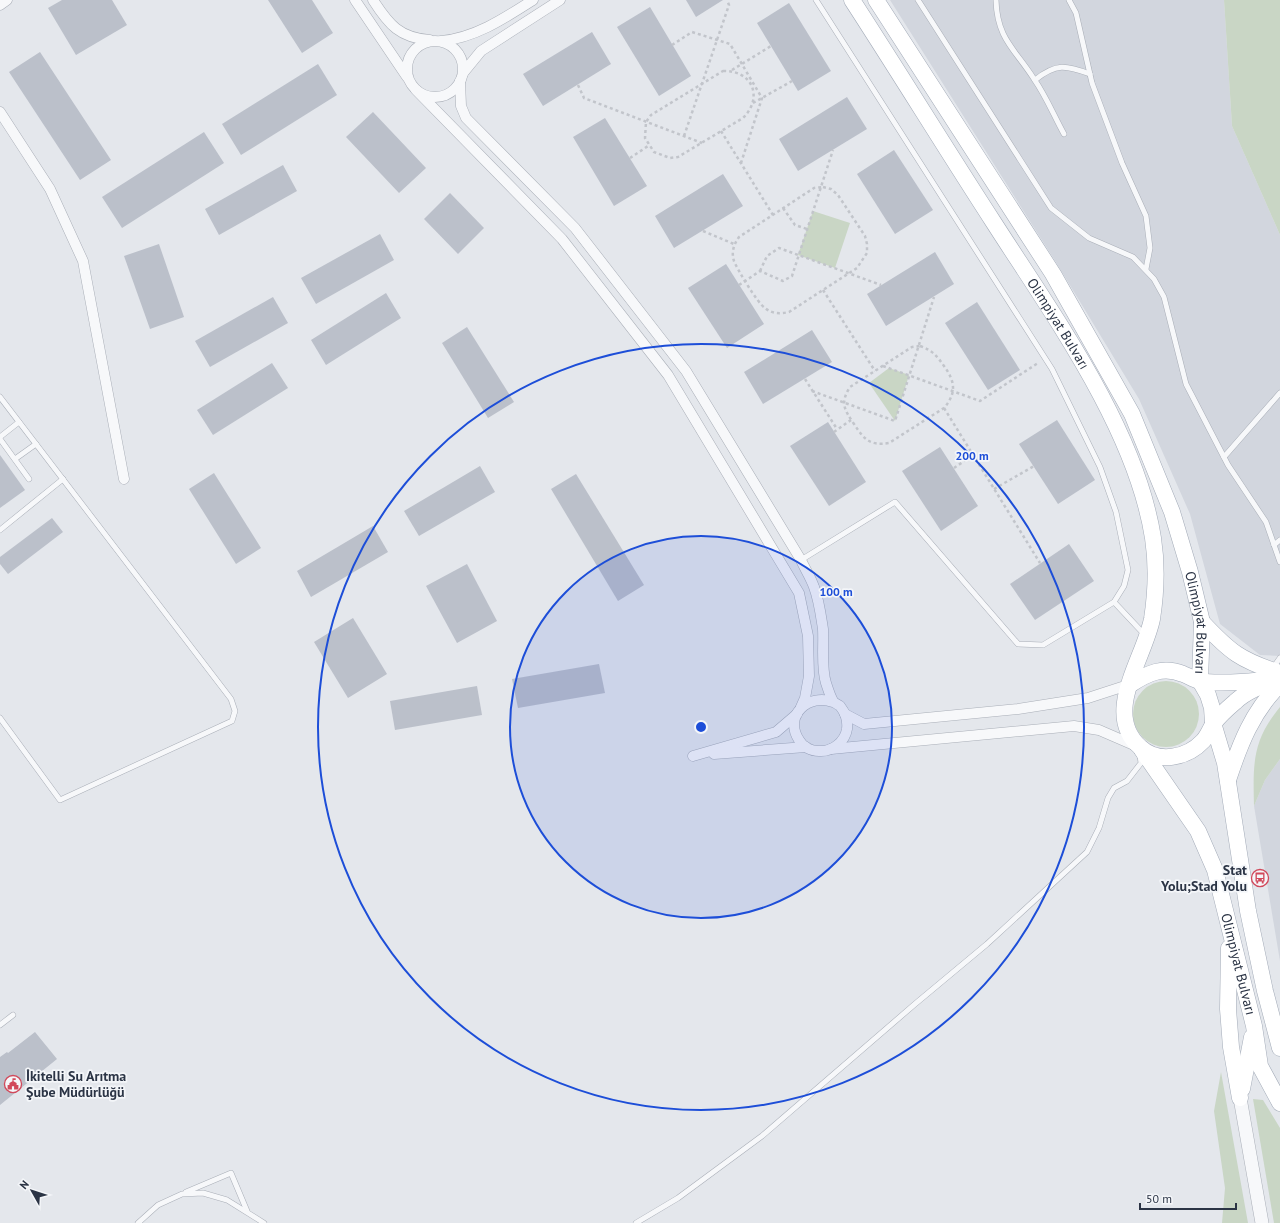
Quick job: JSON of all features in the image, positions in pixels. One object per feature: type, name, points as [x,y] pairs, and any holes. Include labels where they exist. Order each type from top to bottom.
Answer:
[{"type":"main road","name":"Olimpiyat Bulvarı","points":[[852,0],[1083,365],[1123,441],[1142,489],[1153,539],[1155,578],[1152,620],[1131,684]]},
{"type":"main road","name":"Olimpiyat Bulvarı","points":[[876,0],[1053,274],[1132,414],[1172,512],[1190,572],[1202,622],[1200,681]]},
{"type":"main road","points":[[1202,622],[1228,649],[1251,664],[1278,671]]},
{"type":"main road","points":[[1159,670],[1174,670],[1200,681],[1248,682],[1278,671],[1237,700],[1214,723],[1204,740],[1192,749],[1178,756],[1164,758],[1151,754],[1140,747],[1126,729],[1123,719],[1123,708],[1131,684],[1145,675],[1159,670]]},
{"type":"main road","points":[[1200,681],[1208,695],[1214,723]]},
{"type":"main road","points":[[1228,782],[1247,728],[1257,710],[1280,684]]},
{"type":"main road","name":"Olimpiyat Bulvarı","points":[[1214,723],[1228,782],[1248,911],[1265,992],[1280,1048]]},
{"type":"main road","name":"Olimpiyat Bulvarı","points":[[1140,747],[1198,831],[1215,870],[1254,1026],[1260,1066],[1280,1103]]},
{"type":"main road","points":[[1229,926],[1228,1009],[1231,1047],[1240,1098]]},
{"type":"main road","points":[[1240,1098],[1254,1026],[1265,992]]},
{"type":"main road","points":[[1240,1098],[1247,1086],[1259,1081],[1270,1084]]},
{"type":"street","points":[[0,5],[8,0]]},
{"type":"street","points":[[356,0],[416,90],[562,239],[668,375],[799,593],[808,636],[809,676],[805,698],[794,723],[795,732],[799,740],[806,747],[814,751],[823,752],[1074,726],[1100,730],[1140,747]]},
{"type":"street","points":[[373,0],[381,13],[396,29],[413,39],[436,41],[455,49],[463,64],[461,106],[466,118],[575,228],[686,371],[801,560],[814,587],[822,628],[826,682],[833,702]]},
{"type":"street","points":[[408,79],[407,62],[411,54],[424,43],[458,40],[508,16],[533,0]]},
{"type":"street","points":[[416,90],[432,97],[440,96],[452,91],[481,50],[560,0]]},
{"type":"street","points":[[0,112],[50,189],[83,260],[124,479]]},
{"type":"street","points":[[845,714],[864,724],[1018,709],[1088,698],[1131,684]]},
{"type":"street","points":[[806,747],[692,756],[776,732],[808,702],[816,699],[825,699],[833,702],[840,707],[845,714],[847,722],[844,738],[831,750]]},
{"type":"street","points":[[1240,1098],[1262,1223]]},
{"type":"lane","points":[[801,560],[895,502],[1018,644],[1043,645],[1114,602],[1124,586],[1128,570],[1116,512],[1100,467],[1045,358],[816,0]]},
{"type":"lane","points":[[918,0],[1051,208],[1089,238],[1133,257],[1154,279],[1164,297],[1186,384],[1224,457],[1266,522],[1280,562]]},
{"type":"lane","points":[[996,0],[996,15],[1006,41],[1035,80],[1064,134]]},
{"type":"lane","points":[[1069,0],[1076,13],[1090,74],[1122,163],[1146,216],[1150,248],[1146,269]]},
{"type":"lane","points":[[1035,80],[1046,71],[1062,66],[1074,68],[1090,74]]},
{"type":"lane","points":[[1224,457],[1280,393]]},
{"type":"lane","points":[[0,397],[231,699],[235,711],[232,721],[60,800],[0,718]]},
{"type":"lane","points":[[20,422],[0,438],[30,479]]},
{"type":"lane","points":[[15,459],[36,444]]},
{"type":"lane","points":[[0,530],[63,479]]},
{"type":"lane","points":[[1274,546],[1280,540]]},
{"type":"lane","points":[[1114,602],[1146,636]]},
{"type":"lane","points":[[636,1223],[684,1194],[762,1136],[987,944],[1087,852],[1099,828],[1108,798],[1114,788],[1127,781],[1141,763],[1140,747]]},
{"type":"lane","points":[[0,1025],[13,1015]]},
{"type":"lane","points":[[138,1223],[158,1205],[230,1173],[247,1211]]},
{"type":"lane","points":[[182,1194],[203,1193],[227,1200],[247,1211],[264,1223]]},
{"type":"path","points":[[684,136],[718,40],[729,5],[727,0]]},
{"type":"path","points":[[672,44],[692,32],[730,44],[743,64],[762,98],[741,163]]},
{"type":"path","points":[[732,71],[771,46]]},
{"type":"path","points":[[723,71],[740,73],[752,86],[754,95],[753,104],[749,112],[743,118],[678,157],[670,158],[658,154],[648,146],[645,138],[646,122],[651,115],[703,83],[723,71]]},
{"type":"path","points":[[753,104],[792,81]]},
{"type":"path","points":[[578,85],[584,98],[702,142]]},
{"type":"path","points":[[721,131],[773,215]]},
{"type":"path","points":[[630,158],[648,146]]},
{"type":"path","points":[[760,271],[783,281],[792,276],[834,150]]},
{"type":"path","points":[[821,187],[831,190],[838,195],[865,236],[867,253],[863,261],[849,273],[789,312],[780,314],[765,308],[746,281],[734,261],[734,244],[739,237],[783,208],[814,188],[821,187]]},
{"type":"path","points":[[783,208],[795,225],[807,229]]},
{"type":"path","points":[[703,231],[734,244]]},
{"type":"path","points":[[739,285],[760,271],[767,256],[779,248],[881,285]]},
{"type":"path","points":[[823,290],[875,371]]},
{"type":"path","points":[[812,390],[895,421],[934,297]]},
{"type":"path","points":[[912,347],[929,349],[936,354],[952,376],[954,391],[950,401],[944,408],[889,443],[881,444],[865,439],[845,411],[844,402],[845,394],[850,387],[875,371],[912,347]]},
{"type":"path","points":[[882,366],[980,401],[1045,358]]},
{"type":"path","points":[[805,379],[837,429]]},
{"type":"path","points":[[944,408],[1040,563]]},
{"type":"path","points":[[834,432],[851,420]]},
{"type":"path","points":[[954,468],[973,455]]},
{"type":"path","points":[[994,489],[1034,466]]},
{"type":"shaded area","points":[[890,0],[1224,0],[1232,126],[1280,235],[1280,656],[1260,655],[1220,624],[1190,514],[1139,399],[1057,264]]},
{"type":"shaded area","points":[[1280,759],[1280,961],[1254,806],[1265,780]]},
{"type":"green space","points":[[1224,0],[1280,0],[1280,235],[1232,126]]},
{"type":"green space","points":[[813,211],[850,223],[835,268],[798,255]]},
{"type":"green space","points":[[889,368],[909,375],[895,421],[869,383]]},
{"type":"green space","points":[[1160,681],[1172,681],[1184,686],[1194,696],[1199,708],[1197,727],[1184,742],[1172,747],[1160,747],[1148,742],[1138,732],[1133,720],[1133,708],[1138,696],[1148,686]]},
{"type":"green space","points":[[1280,707],[1280,759],[1265,780],[1254,806],[1254,765],[1259,742],[1271,719]]},
{"type":"green space","points":[[1221,1072],[1248,1223],[1222,1223],[1225,1188],[1214,1111]]},
{"type":"green space","points":[[1253,1099],[1263,1100],[1280,1128],[1280,1223],[1274,1223]]},
{"type":"building","points":[[62,0],[112,0],[127,25],[76,55],[48,8]]},
{"type":"building","points":[[268,0],[312,0],[333,33],[302,53]]},
{"type":"building","points":[[686,0],[723,0],[696,17]]},
{"type":"building","points":[[789,3],[831,71],[798,91],[757,23]]},
{"type":"building","points":[[650,7],[691,76],[659,96],[617,27]]},
{"type":"building","points":[[592,32],[611,64],[543,106],[523,74]]},
{"type":"building","points":[[40,52],[111,160],[80,180],[9,72]]},
{"type":"building","points":[[318,64],[337,95],[241,155],[222,124]]},
{"type":"building","points":[[847,97],[867,129],[798,171],[779,139]]},
{"type":"building","points":[[373,112],[426,168],[399,193],[346,137]]},
{"type":"building","points":[[605,118],[647,186],[614,206],[573,137]]},
{"type":"building","points":[[204,132],[224,163],[122,228],[102,197]]},
{"type":"building","points":[[894,150],[933,210],[895,234],[857,174]]},
{"type":"building","points":[[283,165],[297,191],[219,235],[205,209]]},
{"type":"building","points":[[723,174],[743,206],[674,248],[655,216]]},
{"type":"building","points":[[450,193],[484,228],[458,254],[424,219]]},
{"type":"building","points":[[380,234],[394,260],[316,304],[301,278]]},
{"type":"building","points":[[159,244],[184,317],[150,329],[124,256]]},
{"type":"building","points":[[935,252],[954,284],[886,326],[867,294]]},
{"type":"building","points":[[726,264],[764,324],[727,348],[688,288]]},
{"type":"building","points":[[386,293],[401,318],[326,365],[311,340]]},
{"type":"building","points":[[273,297],[288,323],[210,367],[195,341]]},
{"type":"building","points":[[977,302],[1020,370],[988,390],[945,323]]},
{"type":"building","points":[[467,327],[514,402],[488,418],[442,343]]},
{"type":"building","points":[[812,330],[832,362],[763,404],[744,372]]},
{"type":"building","points":[[272,363],[288,388],[213,435],[197,410]]},
{"type":"building","points":[[1057,420],[1095,480],[1058,504],[1019,444]]},
{"type":"building","points":[[828,422],[866,482],[829,506],[790,446]]},
{"type":"building","points":[[940,447],[978,506],[941,531],[902,471]]},
{"type":"building","points":[[0,455],[25,490],[0,508]]},
{"type":"building","points":[[480,466],[495,492],[419,536],[404,511]]},
{"type":"building","points":[[214,473],[261,548],[236,564],[189,489]]},
{"type":"building","points":[[576,474],[644,585],[618,601],[551,489]]},
{"type":"building","points":[[52,518],[63,532],[8,574],[0,564],[0,557]]},
{"type":"building","points":[[373,526],[388,552],[311,597],[297,571]]},
{"type":"building","points":[[1069,544],[1094,581],[1035,620],[1010,584]]},
{"type":"building","points":[[467,564],[497,621],[457,643],[426,586]]},
{"type":"building","points":[[353,618],[387,674],[348,698],[314,642]]},
{"type":"building","points":[[599,664],[605,693],[518,708],[512,679]]},
{"type":"building","points":[[477,686],[482,715],[395,730],[390,701]]},
{"type":"building","name":"İkitelli Su Arıtma Şube Müdürlüğü","points":[[35,1032],[57,1059],[0,1105],[0,1057],[7,1052],[8,1053]]},
{"type":"place","name":"Stat Yolu;Stad Yolu","points":[[1260,878]]},
{"type":"place","name":"İkitelli Su Arıtma Şube Müdürlüğü","points":[[13,1084]]}]
